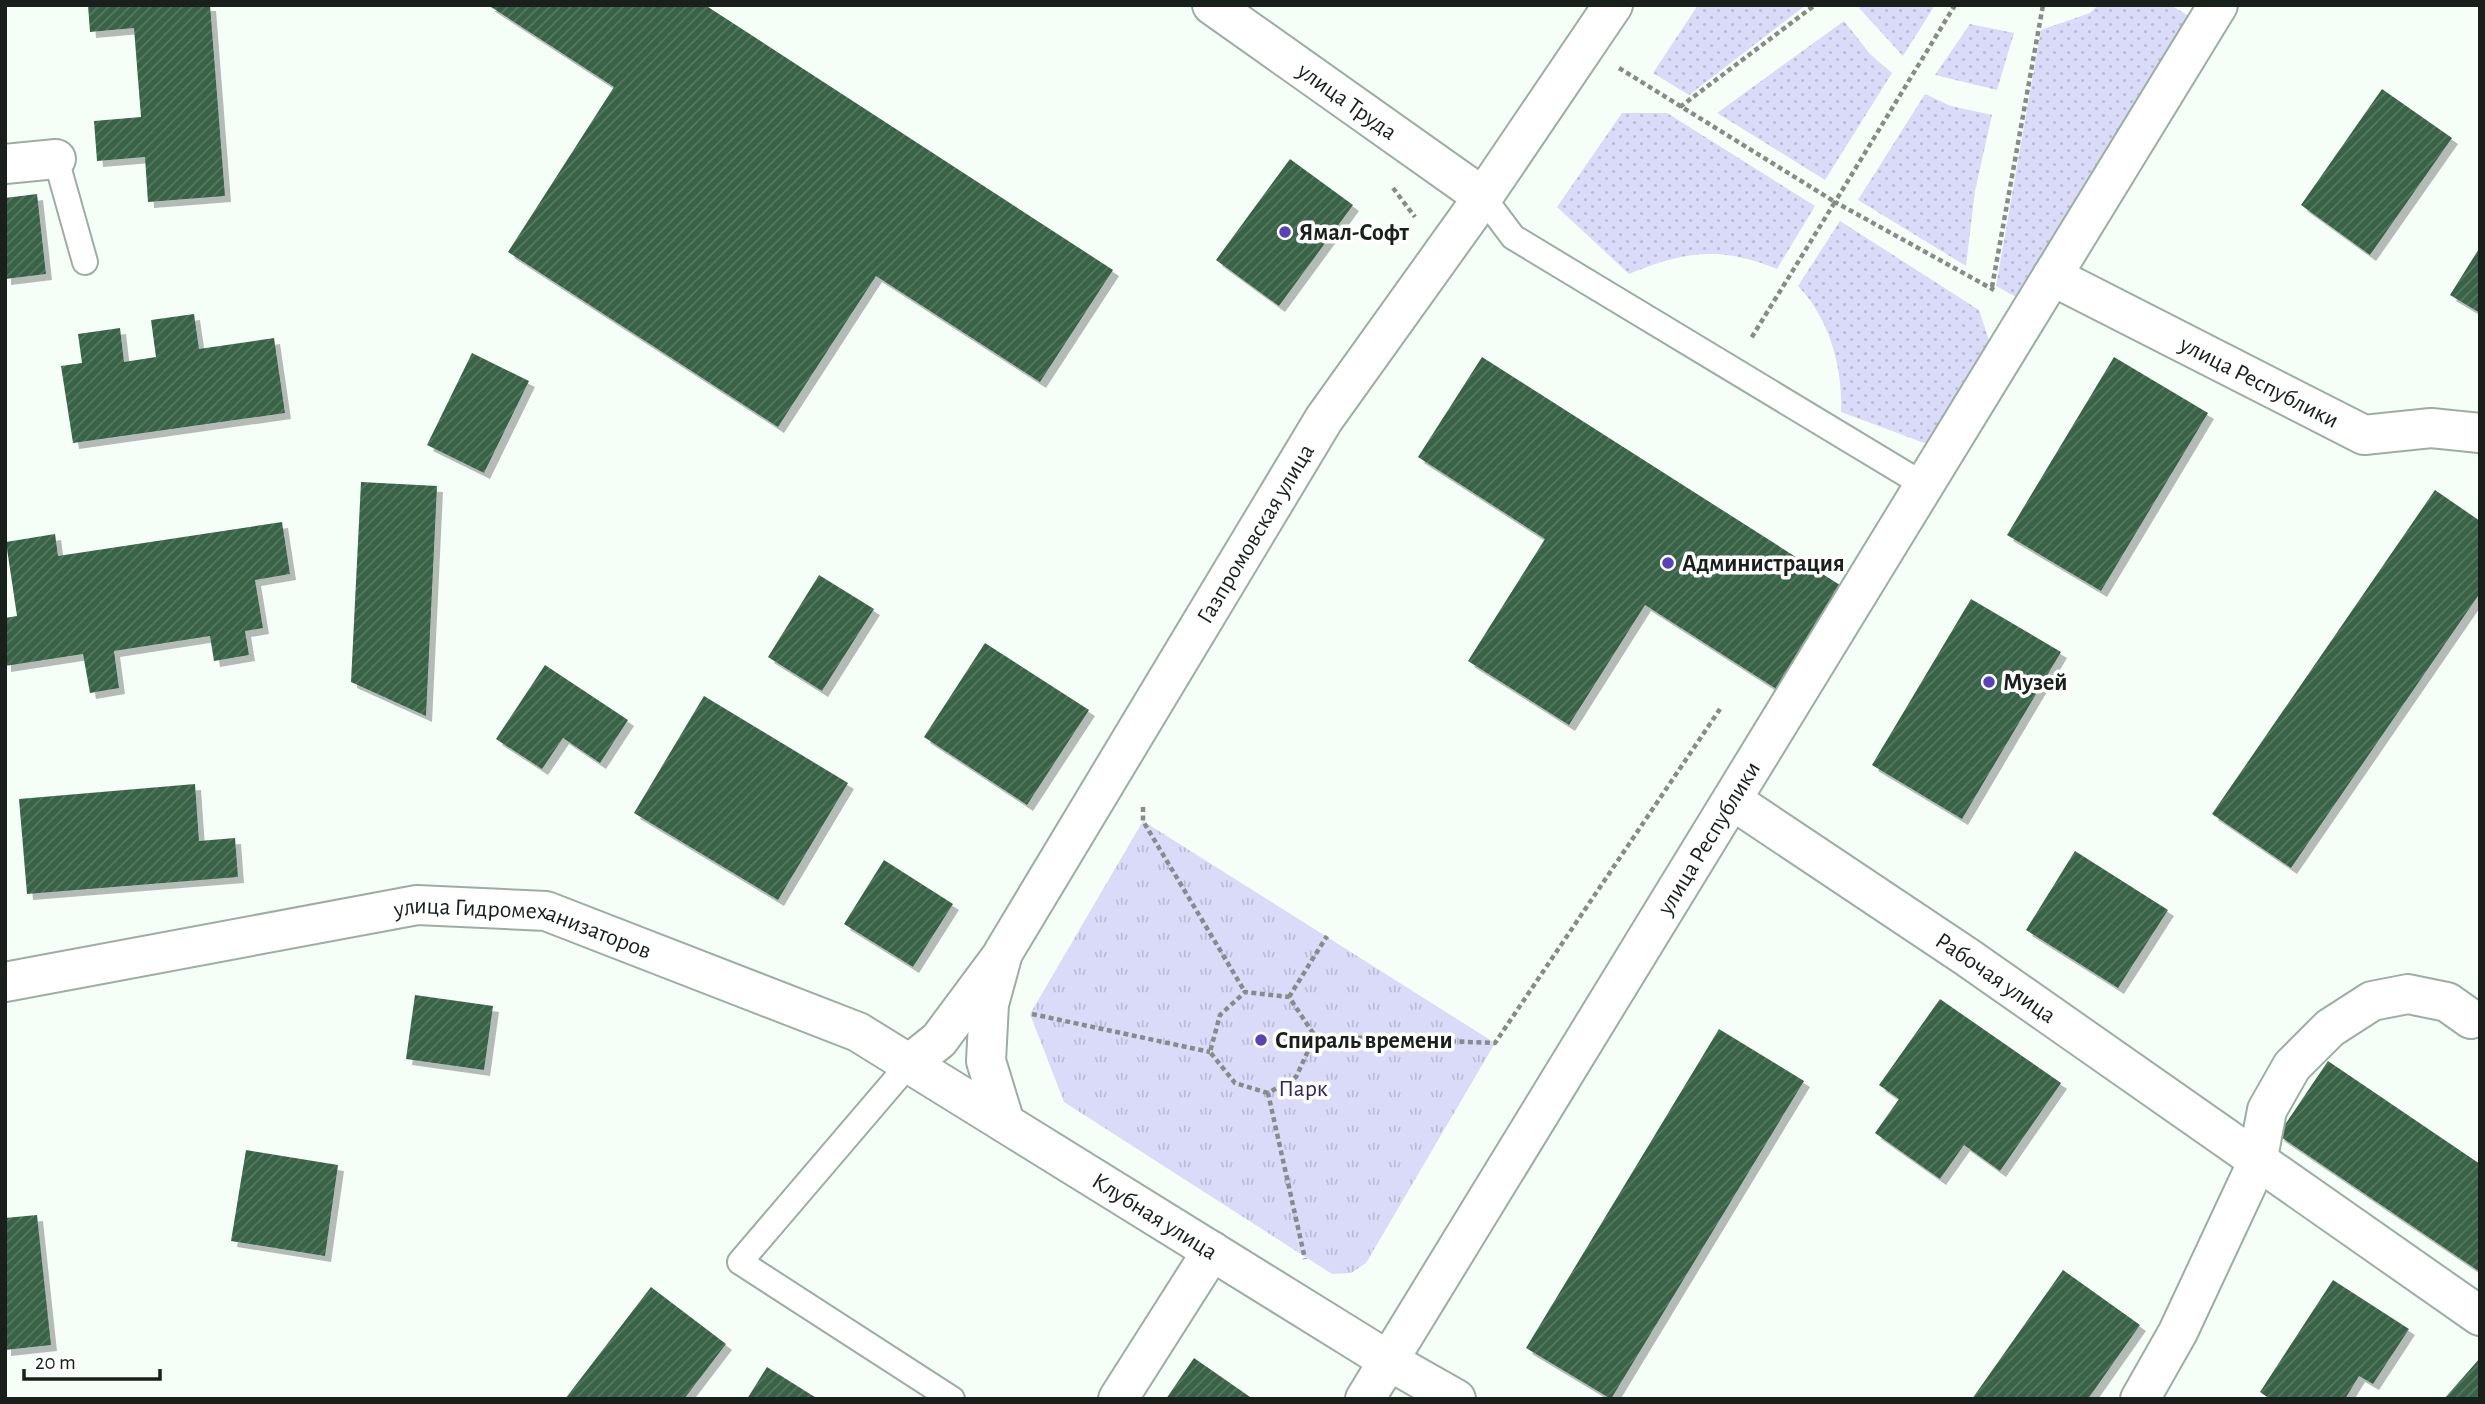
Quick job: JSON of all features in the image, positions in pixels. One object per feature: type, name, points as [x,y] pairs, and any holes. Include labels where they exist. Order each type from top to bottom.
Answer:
[{"type":"street","name":"улица Труда","points":[[1212,5],[1483,197]]},
{"type":"street","name":"Газпромовская улица","points":[[909,1064],[939,1040],[984,983],[1324,419],[1483,197],[1614,5]]},
{"type":"street","name":"улица Республики","points":[[1365,1399],[2218,5]]},
{"type":"street","points":[[5,164],[55,159]]},
{"type":"street","name":"улица Республики","points":[[2052,276],[2364,435],[2431,428],[2480,433]]},
{"type":"street","name":"Рабочая улица","points":[[1732,800],[1967,957],[2257,1163],[2480,1316]]},
{"type":"street","name":"улица Гидромеханизаторов","points":[[5,982],[417,905],[546,911],[858,1032],[1005,1124]]},
{"type":"street","points":[[1003,953],[989,1004],[986,1061],[1005,1124]]},
{"type":"street","points":[[2140,1399],[2178,1332],[2257,1163],[2267,1111],[2292,1066],[2330,1028],[2372,1001],[2408,994],[2447,1002],[2477,1020]]},
{"type":"street","name":"Клубная улица","points":[[1005,1124],[1389,1361],[1456,1399]]},
{"type":"street","points":[[1118,1399],[1212,1251]]},
{"type":"lane","points":[[55,159],[85,262]]},
{"type":"lane","points":[[1483,197],[1513,237],[1924,485]]},
{"type":"lane","points":[[909,1064],[740,1262],[952,1399]]},
{"type":"path","points":[[1680,107],[1815,5]]},
{"type":"path","points":[[1732,368],[1955,5]]},
{"type":"path","points":[[1992,289],[2043,5]]},
{"type":"path","points":[[1609,78],[1617,67],[1835,202],[2032,311]]},
{"type":"path","points":[[1411,145],[1393,189],[1443,252]]},
{"type":"path","points":[[1315,1036],[1495,1042],[1720,709]]},
{"type":"path","points":[[1143,821],[1245,992]]},
{"type":"path","points":[[1289,997],[1326,936]]},
{"type":"path","points":[[1210,1052],[1220,1015],[1245,992],[1289,997],[1315,1036]]},
{"type":"path","points":[[1022,1010],[1210,1052],[1234,1083],[1268,1093],[1296,1077],[1315,1036]]},
{"type":"path","points":[[1268,1093],[1306,1257],[1281,1295]]},
{"type":"green space","points":[[1698,5],[1806,5],[1689,95],[1653,73]]},
{"type":"green space","points":[[1863,5],[1935,5],[1903,56],[1859,8]]},
{"type":"green space","points":[[2098,5],[2170,5],[2189,16],[2016,297],[1996,286],[2041,30],[2090,13]]},
{"type":"green space","points":[[1844,21],[1870,54],[1892,73],[1825,180],[1717,113]]},
{"type":"green space","points":[[1970,24],[2014,33],[1997,90],[1935,75]]},
{"type":"green space","points":[[1925,94],[1951,106],[1992,115],[1975,191],[1966,266],[1858,200]]},
{"type":"green space","points":[[1622,113],[1667,113],[1815,206],[1777,269],[1738,257],[1703,254],[1667,260],[1629,274],[1557,207]]},
{"type":"green space","points":[[1840,221],[1979,310],[1991,346],[1927,444],[1841,412],[1839,378],[1832,344],[1818,313],[1798,286]]},
{"type":"green space","name":"Парк","points":[[1143,821],[1495,1043],[1366,1263],[1351,1273],[1332,1274],[1064,1102],[1030,1014]]},
{"type":"building","points":[[88,5],[210,5],[225,196],[148,202],[145,157],[97,161],[94,121],[141,117],[134,28],[90,32]]},
{"type":"building","points":[[488,5],[705,5],[1113,270],[1040,382],[876,276],[778,427],[508,252],[614,87]]},
{"type":"building","points":[[2382,89],[2452,138],[2370,255],[2301,205]]},
{"type":"building","name":"Ямал-Софт","points":[[1290,159],[1353,205],[1279,306],[1216,260]]},
{"type":"building","points":[[37,194],[46,274],[5,279],[5,198]]},
{"type":"building","points":[[2480,247],[2480,313],[2450,295]]},
{"type":"building","points":[[194,314],[199,349],[274,338],[285,413],[73,443],[61,366],[82,363],[78,334],[120,328],[124,362],[156,357],[151,320]]},
{"type":"building","points":[[472,353],[529,381],[484,473],[427,445]]},
{"type":"building","name":"Администрация","points":[[1482,357],[1843,587],[1778,690],[1645,605],[1569,725],[1468,661],[1545,539],[1418,457]]},
{"type":"building","points":[[2114,357],[2208,413],[2101,591],[2007,535]]},
{"type":"building","points":[[361,482],[437,486],[426,716],[351,682]]},
{"type":"building","points":[[2435,490],[2480,521],[2480,593],[2291,868],[2212,814]]},
{"type":"building","points":[[282,522],[290,574],[255,580],[263,628],[245,631],[249,655],[214,661],[210,636],[114,651],[119,688],[90,693],[83,654],[5,666],[5,618],[17,616],[6,542],[55,534],[58,556]]},
{"type":"building","points":[[819,575],[874,609],[822,691],[768,657]]},
{"type":"building","points":[[1971,599],[2061,652],[1962,819],[1872,765]]},
{"type":"building","points":[[985,643],[1089,710],[1027,805],[924,737]]},
{"type":"building","points":[[545,665],[628,720],[600,763],[563,738],[542,769],[496,739]]},
{"type":"building","points":[[704,696],[848,783],[778,900],[634,813]]},
{"type":"building","points":[[195,784],[199,841],[235,838],[238,877],[27,894],[19,799]]},
{"type":"building","points":[[2075,851],[2168,910],[2118,988],[2026,930]]},
{"type":"building","points":[[884,860],[953,904],[913,967],[844,924]]},
{"type":"building","points":[[415,995],[493,1006],[484,1070],[406,1059]]},
{"type":"building","points":[[1940,999],[2061,1083],[2000,1171],[1964,1145],[1940,1179],[1875,1133],[1899,1099],[1879,1085]]},
{"type":"building","points":[[1719,1029],[1804,1081],[1611,1399],[1526,1348]]},
{"type":"building","points":[[2328,1061],[2480,1164],[2480,1272],[2278,1135]]},
{"type":"building","points":[[246,1150],[338,1165],[325,1256],[231,1241]]},
{"type":"building","points":[[37,1215],[51,1345],[5,1350],[5,1218]]},
{"type":"building","points":[[2063,1270],[2140,1325],[2088,1399],[1972,1399]]},
{"type":"building","points":[[2333,1280],[2409,1329],[2373,1384],[2359,1376],[2345,1399],[2270,1399],[2260,1392]]},
{"type":"building","points":[[651,1287],[726,1344],[684,1399],[565,1399]]},
{"type":"building","points":[[1194,1358],[1253,1399],[1166,1399]]},
{"type":"building","points":[[2480,1358],[2480,1399],[2444,1399]]},
{"type":"building","points":[[767,1367],[818,1399],[747,1399]]},
{"type":"place","name":"Ямал-Софт","points":[[1285,232]]},
{"type":"place","name":"Администрация","points":[[1668,563]]},
{"type":"place","name":"Музей","points":[[1989,682]]},
{"type":"place","name":"Спираль времени","points":[[1261,1040]]}]
